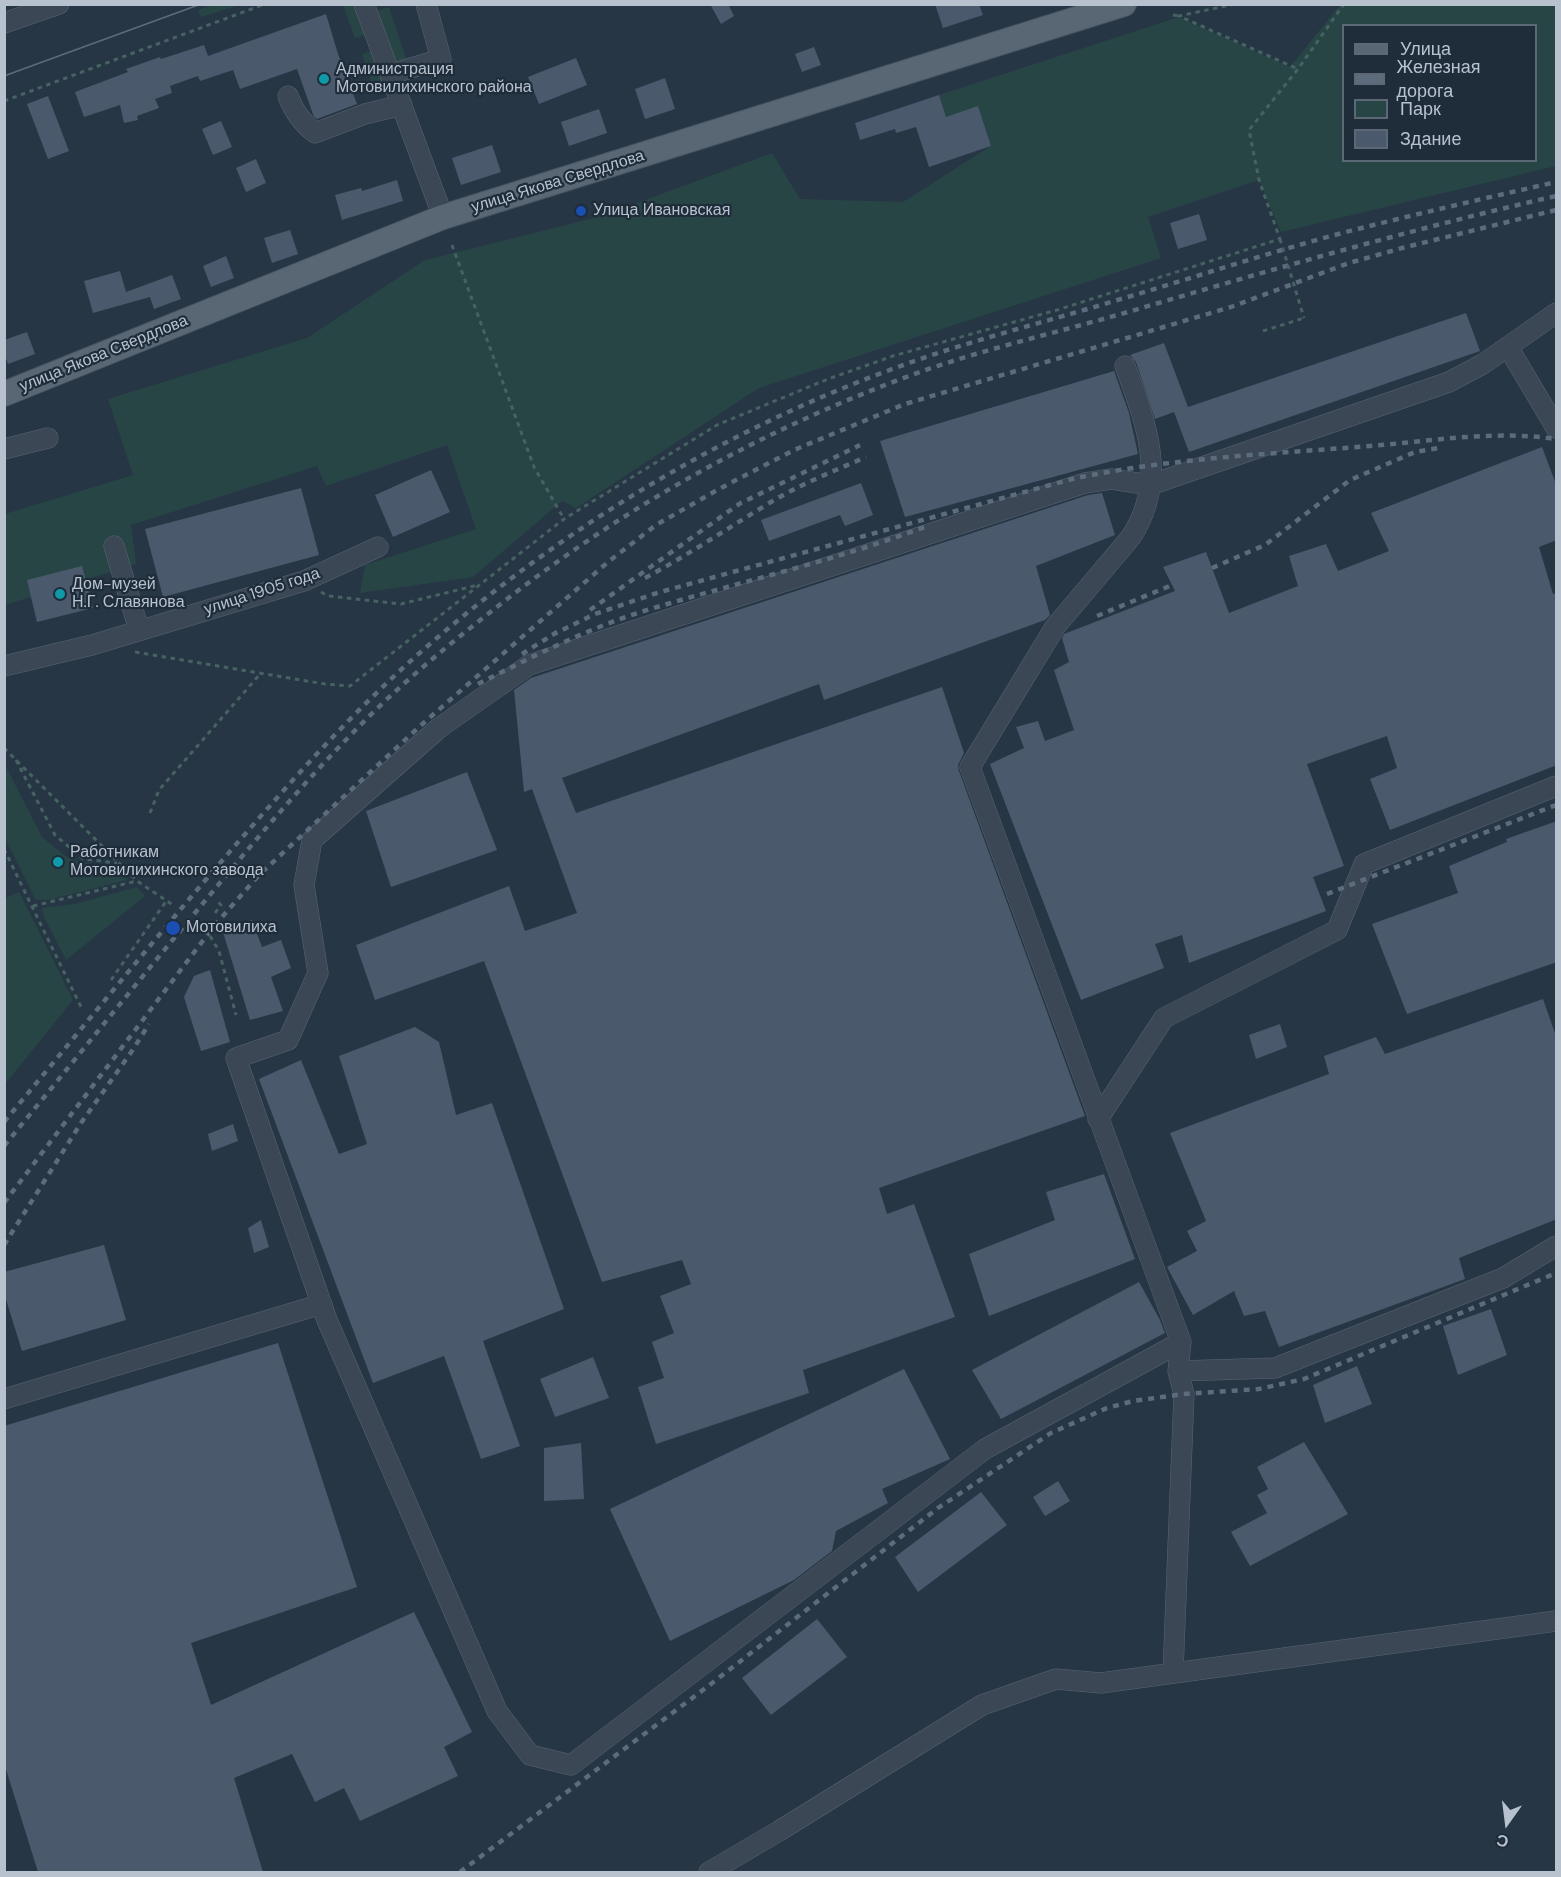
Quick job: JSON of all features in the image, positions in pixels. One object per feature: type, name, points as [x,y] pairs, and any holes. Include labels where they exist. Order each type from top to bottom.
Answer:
[{"type":"main road","name":"улица Якова Свердлова","points":[[4,394],[443,217],[1124,4]]},
{"type":"street","points":[[4,23],[59,4]]},
{"type":"street","points":[[390,74],[441,59],[426,4]]},
{"type":"street","points":[[365,5],[443,217]]},
{"type":"street","points":[[288,96],[292,108],[304,124],[315,133],[365,114],[402,105]]},
{"type":"street","points":[[1181,1342],[985,1449],[571,1765],[530,1755],[497,1711],[322,1305],[236,1058],[288,1040],[318,973],[304,885],[312,840],[440,728],[529,664],[1085,483],[1111,478],[1150,485],[1449,382],[1483,364],[1557,313]]},
{"type":"street","points":[[1508,347],[1557,428]]},
{"type":"street","points":[[1125,366],[1146,427],[1150,446],[1150,485],[1141,522],[1055,627],[970,767],[1181,1342],[1178,1371],[1184,1394],[1173,1673]]},
{"type":"street","points":[[4,449],[48,438]]},
{"type":"street","points":[[114,546],[140,630]]},
{"type":"street","name":"улица 1905 года","points":[[4,666],[92,645],[304,581],[378,547]]},
{"type":"street","points":[[1098,1119],[1164,1018],[1337,930],[1364,864],[1557,786]]},
{"type":"street","points":[[1178,1371],[1275,1368],[1503,1278],[1557,1246]]},
{"type":"street","points":[[4,1399],[322,1305]]},
{"type":"street","points":[[709,1872],[982,1705],[1056,1678],[1101,1683],[1557,1621]]},
{"type":"path","points":[[4,101],[265,4]]},
{"type":"path","points":[[1179,16],[1235,4]]},
{"type":"path","points":[[1263,331],[1304,318],[1259,180],[1249,130],[1298,69],[1344,4]]},
{"type":"path","points":[[1173,15],[1298,69]]},
{"type":"path","points":[[126,650],[325,684],[350,686],[564,519],[717,425],[828,379],[893,356],[1057,310],[1280,239]]},
{"type":"path","points":[[452,245],[534,467],[564,519]]},
{"type":"path","points":[[304,581],[328,596],[401,604],[481,584]]},
{"type":"path","points":[[150,813],[159,790],[261,673]]},
{"type":"path","points":[[4,748],[137,881],[173,906]]},
{"type":"path","points":[[15,757],[55,835],[83,859],[118,863]]},
{"type":"path","points":[[4,849],[82,1009]]},
{"type":"path","points":[[33,906],[137,881]]},
{"type":"path","points":[[111,980],[167,900]]},
{"type":"path","points":[[215,913],[221,905],[218,902]]},
{"type":"path","points":[[210,936],[219,951],[236,1015]]},
{"type":"green space","points":[[215,4],[240,5],[201,17],[198,10]]},
{"type":"green space","points":[[343,5],[355,5],[365,35],[355,38]]},
{"type":"green space","points":[[1340,5],[1556,5],[1556,166],[1281,232],[1259,180],[1148,217],[1161,258],[759,388],[576,508],[562,501],[473,577],[360,593],[365,565],[476,529],[447,445],[326,486],[317,466],[131,525],[136,564],[5,605],[5,514],[133,475],[108,399],[307,338],[425,260],[602,216],[772,153],[800,199],[903,202],[991,146],[978,107],[946,117],[939,95],[1179,17],[1290,67]]},
{"type":"green space","points":[[389,7],[408,64],[396,68],[377,11]]},
{"type":"green space","points":[[373,50],[385,87],[374,90],[362,54]]},
{"type":"green space","points":[[5,765],[42,837],[64,855],[76,861],[114,867],[127,880],[48,900],[36,900],[5,838]]},
{"type":"green space","points":[[137,887],[145,896],[66,960],[43,915],[42,908],[75,904]]},
{"type":"green space","points":[[19,892],[73,1000],[5,1084],[5,898]]},
{"type":"building","points":[[710,4],[728,4],[734,16],[721,24]]},
{"type":"building","points":[[935,4],[979,4],[983,15],[943,28]]},
{"type":"building","points":[[326,14],[357,104],[317,119],[314,117],[297,69],[240,89],[233,70],[200,81],[198,76],[170,86],[172,93],[155,99],[159,108],[137,116],[138,120],[124,123],[120,105],[84,117],[75,92],[128,72],[126,69],[204,45],[208,56]]},
{"type":"building","points":[[814,47],[821,65],[802,72],[795,54]]},
{"type":"building","points":[[576,58],[587,85],[539,104],[528,77]]},
{"type":"building","points":[[665,78],[675,109],[645,119],[635,89]]},
{"type":"building","points":[[939,95],[946,117],[978,106],[991,146],[929,167],[916,127],[896,133],[895,129],[860,140],[855,123]]},
{"type":"building","points":[[48,96],[69,151],[48,159],[27,104]]},
{"type":"building","points":[[599,109],[607,133],[569,146],[561,122]]},
{"type":"building","points":[[221,121],[232,147],[213,155],[202,129]]},
{"type":"building","points":[[492,145],[501,172],[461,185],[452,158]]},
{"type":"building","points":[[256,159],[266,183],[246,192],[236,168]]},
{"type":"building","points":[[397,180],[403,201],[342,220],[335,195],[361,188],[362,191]]},
{"type":"building","points":[[1199,214],[1207,240],[1178,249],[1170,223]]},
{"type":"building","points":[[290,230],[298,254],[272,263],[264,238]]},
{"type":"building","points":[[226,256],[234,278],[211,287],[203,266]]},
{"type":"building","points":[[120,271],[126,292],[172,275],[181,299],[154,309],[150,297],[93,313],[84,281]]},
{"type":"building","points":[[1466,313],[1480,351],[1189,452],[1174,412],[1155,419],[1136,362],[1130,355],[1164,343],[1188,407]]},
{"type":"building","points":[[27,332],[35,354],[8,364],[4,353],[4,340]]},
{"type":"building","points":[[1114,371],[1129,413],[1138,454],[905,517],[880,441]]},
{"type":"building","points":[[1542,447],[1557,487],[1557,540],[1539,547],[1553,594],[1557,593],[1557,765],[1390,830],[1370,779],[1397,768],[1387,736],[1307,764],[1344,866],[1313,877],[1326,911],[1189,963],[1182,935],[1155,944],[1164,968],[1081,1000],[990,764],[1024,748],[1016,727],[1038,721],[1045,741],[1074,730],[1054,670],[1069,662],[1062,638],[1064,634],[1175,591],[1163,567],[1206,552],[1229,613],[1298,586],[1289,556],[1326,544],[1338,571],[1389,551],[1371,513]]},
{"type":"building","points":[[431,470],[450,512],[393,537],[375,495]]},
{"type":"building","points":[[861,483],[873,515],[845,526],[840,515],[769,541],[761,520]]},
{"type":"building","points":[[301,488],[319,555],[163,597],[145,529]]},
{"type":"building","points":[[1102,493],[1115,535],[1036,566],[1050,615],[1045,620],[824,700],[819,684],[562,778],[576,813],[942,687],[964,753],[958,765],[959,771],[1085,1116],[879,1188],[887,1214],[914,1204],[955,1317],[803,1370],[809,1393],[656,1444],[638,1387],[664,1378],[652,1342],[674,1333],[660,1296],[691,1284],[682,1260],[602,1282],[484,961],[375,1000],[356,945],[509,886],[525,931],[577,913],[532,789],[524,792],[514,690],[531,678],[1088,495]]},
{"type":"building","name":"Дом-музей Н.Г. Славянова","points":[[82,566],[93,608],[37,622],[27,580]]},
{"type":"building","points":[[467,772],[497,850],[391,887],[366,811]]},
{"type":"building","points":[[1557,821],[1557,962],[1407,1014],[1372,924],[1458,893],[1449,866],[1507,842],[1506,839]]},
{"type":"building","points":[[252,920],[262,947],[281,940],[291,968],[271,977],[283,1011],[250,1020],[222,929]]},
{"type":"building","points":[[210,970],[230,1042],[201,1051],[184,997],[194,976]]},
{"type":"building","points":[[1543,999],[1557,1039],[1557,1219],[1459,1258],[1465,1279],[1279,1347],[1265,1311],[1244,1316],[1234,1291],[1193,1315],[1167,1267],[1197,1251],[1187,1231],[1206,1221],[1170,1133],[1329,1074],[1324,1056],[1376,1037],[1385,1054]]},
{"type":"building","points":[[1280,1024],[1287,1047],[1256,1059],[1249,1035]]},
{"type":"building","points":[[415,1027],[439,1042],[456,1115],[492,1103],[564,1309],[483,1341],[520,1446],[481,1459],[444,1356],[373,1383],[259,1079],[301,1060],[339,1154],[367,1144],[339,1056]]},
{"type":"building","points":[[233,1124],[238,1141],[212,1151],[208,1134]]},
{"type":"building","points":[[1104,1174],[1135,1259],[989,1316],[969,1254],[1055,1220],[1046,1192]]},
{"type":"building","points":[[261,1220],[269,1247],[254,1253],[248,1228]]},
{"type":"building","points":[[104,1245],[126,1320],[22,1351],[4,1293],[4,1272]]},
{"type":"building","points":[[1139,1282],[1165,1333],[1001,1419],[972,1370]]},
{"type":"building","points":[[1491,1309],[1507,1355],[1458,1375],[1443,1326]]},
{"type":"building","points":[[278,1343],[357,1587],[191,1643],[211,1705],[414,1612],[472,1732],[444,1747],[458,1776],[360,1821],[344,1788],[315,1802],[292,1754],[234,1778],[263,1872],[38,1872],[4,1763],[4,1426]]},
{"type":"building","points":[[593,1357],[609,1398],[555,1417],[540,1379]]},
{"type":"building","points":[[1357,1366],[1372,1404],[1325,1423],[1313,1385]]},
{"type":"building","points":[[904,1369],[950,1459],[882,1489],[888,1503],[836,1531],[832,1551],[794,1580],[670,1641],[610,1509]]},
{"type":"building","points":[[1304,1442],[1348,1514],[1250,1566],[1231,1532],[1267,1513],[1257,1495],[1268,1489],[1257,1467]]},
{"type":"building","points":[[581,1443],[584,1499],[544,1501],[544,1448]]},
{"type":"building","points":[[1058,1481],[1070,1501],[1045,1516],[1033,1497]]},
{"type":"building","points":[[981,1492],[1007,1525],[918,1592],[895,1557]]},
{"type":"building","points":[[817,1619],[847,1657],[771,1715],[742,1678]]},
{"type":"tram line","points":[[4,76],[201,4]]},
{"type":"railway","points":[[4,1122],[233,848],[367,702],[468,612],[579,530],[638,492],[698,457],[760,426],[823,397],[916,361],[1346,232],[1556,182]]},
{"type":"railway","points":[[4,1146],[255,841],[362,723],[424,666],[493,610],[592,538],[644,505],[696,474],[806,418],[862,394],[946,363],[1341,251],[1556,196]]},
{"type":"railway","points":[[4,1203],[214,926],[259,875],[419,727],[608,562],[656,525],[794,450],[905,404],[1231,307],[1349,263],[1556,210]]},
{"type":"railway","points":[[552,635],[595,614],[660,592],[1072,479],[1183,461],[1463,437],[1510,436],[1556,439]]},
{"type":"railway","points":[[590,610],[739,504],[860,445]]},
{"type":"railway","points":[[1212,568],[1265,545],[1350,480],[1415,452],[1439,448]]},
{"type":"railway","points":[[645,578],[782,495],[866,457]]},
{"type":"railway","points":[[478,684],[560,644],[622,618],[857,550],[927,526]]},
{"type":"railway","points":[[1097,616],[1172,585]]},
{"type":"railway","points":[[522,654],[557,632]]},
{"type":"railway","points":[[1327,894],[1556,805]]},
{"type":"railway","points":[[4,1245],[81,1123],[149,1024]]},
{"type":"railway","points":[[460,1872],[707,1687],[938,1508],[1051,1433],[1107,1408],[1133,1401],[1184,1394],[1259,1389],[1304,1379],[1556,1273]]},
{"type":"place","name":"Администрация Мотовилихинского района","points":[[324,79]]},
{"type":"place","name":"Улица Ивановская","points":[[581,211]]},
{"type":"place","name":"Дом-музей Н.Г. Славянова","points":[[60,594]]},
{"type":"place","name":"Работникам Мотовилихинского завода","points":[[58,862]]},
{"type":"place","name":"Мотовилиха","points":[[173,928]]}]
